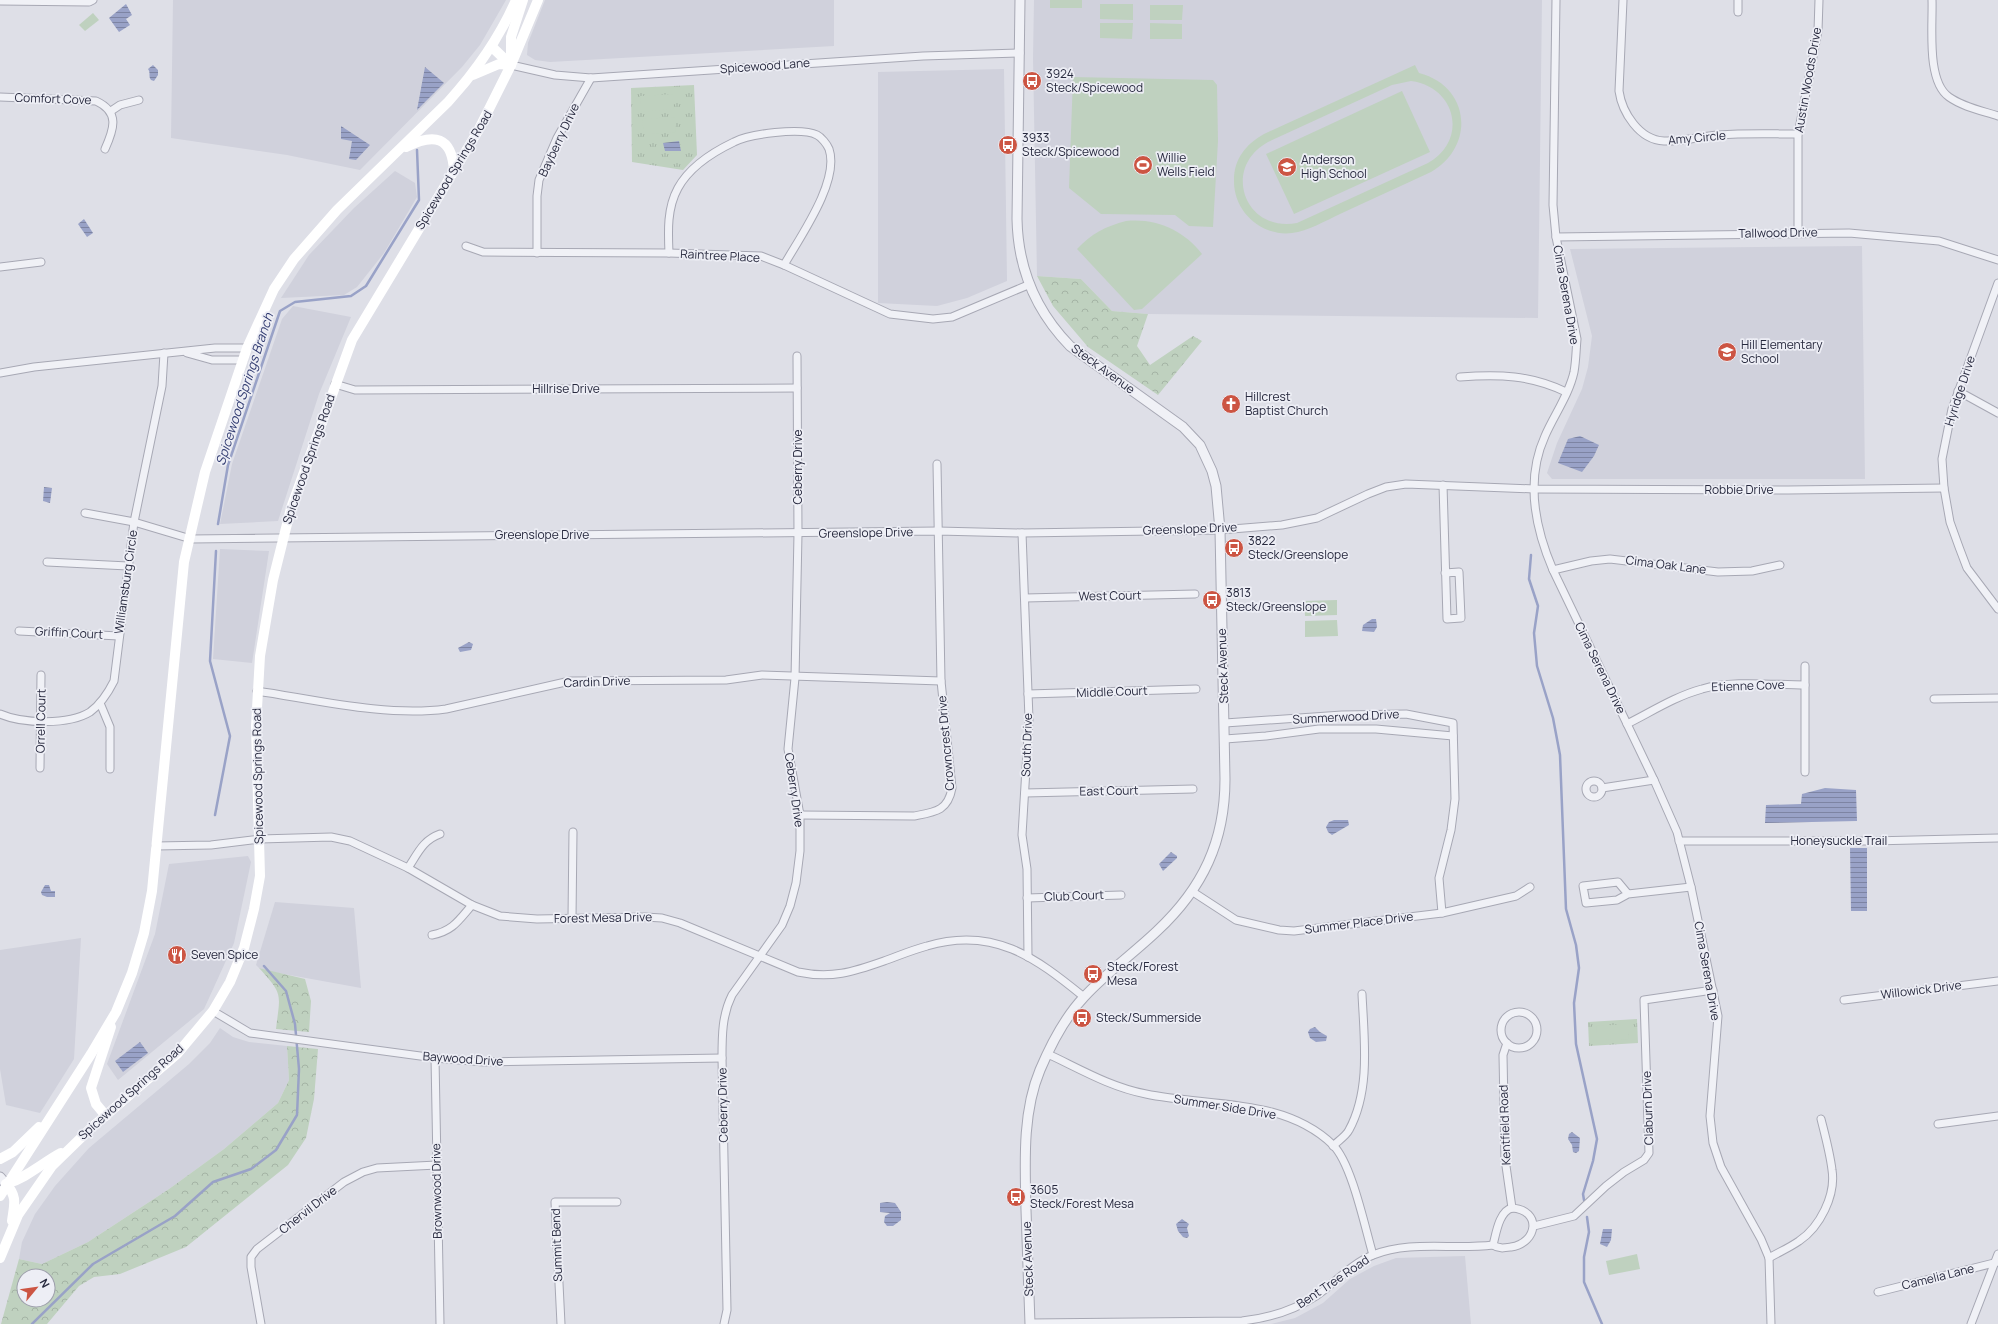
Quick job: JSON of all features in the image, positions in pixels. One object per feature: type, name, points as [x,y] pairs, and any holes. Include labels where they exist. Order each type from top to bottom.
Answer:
[{"type":"main road","points":[[106,1116],[96,1104],[92,1088],[116,1012],[132,973],[144,933],[156,846],[180,588],[184,562],[191,539],[197,504],[205,472],[247,348],[274,289],[294,258],[337,210],[448,102],[471,76],[492,47],[505,25],[516,0]]},
{"type":"main road","points":[[511,65],[511,37],[523,0]]},
{"type":"main road","name":"Spicewood Springs Road","points":[[0,1258],[12,1227],[32,1194],[52,1166],[68,1149],[175,1055],[213,1012],[230,982],[244,948],[254,910],[260,876],[260,839],[256,764],[258,691],[265,620],[283,537],[291,508],[335,384],[356,333],[478,131],[511,65],[538,0]]},
{"type":"main road","points":[[492,47],[511,65]]},
{"type":"main road","points":[[471,76],[499,64],[511,65]]},
{"type":"main road","points":[[398,150],[428,138],[439,140],[445,144],[452,154],[454,171]]},
{"type":"main road","points":[[0,1196],[3,1181],[50,1116],[116,1012]]},
{"type":"main road","points":[[0,1158],[13,1152],[50,1116]]},
{"type":"main road","points":[[3,1181],[19,1180],[42,1163],[68,1149]]},
{"type":"main road","points":[[3,1181],[14,1192],[15,1198],[12,1227]]},
{"type":"street","points":[[0,1],[89,2],[93,0]]},
{"type":"street","name":"Steck Avenue","points":[[1020,0],[1017,235],[1028,285],[1047,318],[1070,346],[1183,427],[1200,444],[1212,471],[1216,486],[1220,530],[1225,723],[1225,801],[1219,836],[1212,855],[1193,892],[1182,906],[1157,931],[1084,997],[1057,1035],[1040,1071],[1034,1089],[1027,1127],[1025,1172],[1030,1324]]},
{"type":"street","name":"Cima Serena Drive","points":[[1556,0],[1553,170],[1556,237],[1577,339],[1574,373],[1544,438],[1536,461],[1534,489],[1537,526],[1553,570],[1668,809],[1679,841],[1691,887],[1718,1016],[1710,1116],[1713,1143],[1721,1167],[1761,1239],[1769,1258],[1771,1324]]},
{"type":"street","name":"Amy Circle","points":[[1623,0],[1619,91],[1620,102],[1629,120],[1642,132],[1663,141],[1718,135],[1798,134]]},
{"type":"street","points":[[1738,0],[1738,12]]},
{"type":"street","name":"Austin Woods Drive","points":[[1798,233],[1798,134],[1816,45],[1819,0]]},
{"type":"street","points":[[1932,0],[1933,62],[1935,74],[1940,85],[1948,97],[1998,116]]},
{"type":"street","name":"Spicewood Lane","points":[[511,65],[555,75],[591,78],[923,56],[1020,53]]},
{"type":"street","name":"Bayberry Drive","points":[[537,253],[537,196],[539,180],[557,138],[591,78]]},
{"type":"street","name":"Comfort Cove","points":[[0,97],[96,100],[105,105],[111,111]]},
{"type":"street","points":[[105,149],[112,133],[113,123],[111,111],[120,105],[139,100]]},
{"type":"street","points":[[669,253],[668,228],[672,200],[690,172],[734,142],[752,136],[807,133],[818,135],[829,149],[830,167],[827,183],[820,202],[784,265]]},
{"type":"street","name":"Tallwood Drive","points":[[1556,237],[1849,233],[1939,241],[1998,260]]},
{"type":"street","name":"Raintree Place","points":[[466,246],[483,252],[754,255],[784,265],[875,308],[890,314],[910,318],[932,319],[952,317],[1028,285]]},
{"type":"street","points":[[0,267],[41,262]]},
{"type":"street","name":"Hyridge Drive","points":[[1998,284],[1952,409],[1942,459],[1944,488],[1950,522],[1967,568],[1998,609]]},
{"type":"street","points":[[0,373],[34,367],[164,353],[215,348],[247,348]]},
{"type":"street","points":[[183,352],[212,360],[243,360]]},
{"type":"street","name":"Williamsburg Circle","points":[[0,714],[22,720],[40,721],[68,720],[82,716],[100,703],[114,681],[134,522],[162,386],[164,353]]},
{"type":"street","name":"Ceberry Drive","points":[[724,1324],[727,1310],[722,1024],[726,1008],[732,995],[782,925],[790,906],[800,852],[800,815],[792,780],[788,749],[795,678],[798,534],[796,356]]},
{"type":"street","points":[[1460,377],[1486,375],[1520,377],[1536,380],[1566,392]]},
{"type":"street","name":"Hillrise Drive","points":[[335,384],[355,390],[797,388]]},
{"type":"street","points":[[1958,391],[1998,413]]},
{"type":"street","name":"Crowncrest Drive","points":[[800,815],[914,816],[930,813],[942,808],[950,800],[952,788],[941,681],[937,464]]},
{"type":"street","name":"Greenslope Drive","points":[[85,513],[134,522],[191,539],[283,537],[798,534],[938,531],[1022,533],[1220,530],[1282,525],[1317,518],[1386,487],[1406,484],[1534,489]]},
{"type":"street","points":[[1443,485],[1447,619],[1461,618],[1459,572],[1446,573]]},
{"type":"street","name":"Robbie Drive","points":[[1534,489],[1788,490],[1944,488]]},
{"type":"street","name":"South Drive","points":[[1022,533],[1029,719],[1022,835],[1027,870],[1028,956]]},
{"type":"street","name":"Cima Oak Lane","points":[[1553,570],[1591,561],[1610,559],[1718,572],[1752,571],[1780,565]]},
{"type":"street","points":[[47,562],[128,566]]},
{"type":"street","name":"West Court","points":[[1025,598],[1195,594]]},
{"type":"street","name":"Griffin Court","points":[[19,631],[119,636]]},
{"type":"street","points":[[1805,666],[1805,772]]},
{"type":"street","name":"Orrell Court","points":[[40,768],[41,675]]},
{"type":"street","name":"Cardin Drive","points":[[258,691],[381,710],[427,712],[570,681],[726,680],[762,675],[795,678],[941,681]]},
{"type":"street","name":"Etienne Cove","points":[[1628,724],[1689,693],[1710,686],[1805,685]]},
{"type":"street","name":"Middle Court","points":[[1028,694],[1196,689]]},
{"type":"street","points":[[1934,699],[1998,698]]},
{"type":"street","points":[[100,703],[110,727],[110,768]]},
{"type":"street","name":"Summerwood Drive","points":[[1225,723],[1342,715],[1406,714],[1453,723],[1455,799],[1451,830],[1439,878],[1442,913]]},
{"type":"street","name":"Summerwood Drive","points":[[1225,739],[1266,736],[1319,729],[1376,729],[1453,736]]},
{"type":"street","points":[[1602,788],[1654,780]]},
{"type":"street","name":"East Court","points":[[1025,793],[1193,789]]},
{"type":"street","points":[[572,918],[573,832]]},
{"type":"street","points":[[408,868],[423,844],[430,837],[440,834]]},
{"type":"street","name":"Forest Mesa Drive","points":[[156,846],[211,845],[260,839],[331,837],[350,841],[408,868],[472,905],[500,916],[519,919],[662,918],[680,923],[798,972],[816,976],[839,975],[858,970],[928,945],[951,941],[988,940],[1009,947],[1028,956],[1059,977],[1084,997]]},
{"type":"street","name":"Honeysuckle Trail","points":[[1679,841],[1872,841],[1998,838]]},
{"type":"street","points":[[1628,894],[1618,882],[1583,886],[1586,903],[1617,900],[1628,894],[1691,887]]},
{"type":"street","name":"Summer Place Drive","points":[[1193,892],[1236,920],[1279,930],[1308,930],[1442,913],[1516,896],[1530,887]]},
{"type":"street","name":"Club Court","points":[[1027,898],[1121,895]]},
{"type":"street","points":[[432,935],[444,933],[452,928],[472,905]]},
{"type":"street","name":"Willowick Drive","points":[[1844,1000],[1998,981]]},
{"type":"street","name":"Claburn Drive","points":[[1537,1225],[1574,1216],[1606,1186],[1624,1172],[1644,1160],[1649,1153],[1644,1000],[1713,990]]},
{"type":"street","points":[[1333,1146],[1348,1131],[1359,1103],[1365,1062],[1362,994]]},
{"type":"street","name":"Baywood Drive","points":[[213,1012],[250,1033],[284,1039],[435,1058],[484,1062],[722,1058]]},
{"type":"street","name":"Kentfield Road","points":[[1507,1043],[1512,1046],[1524,1047],[1534,1040],[1537,1028],[1532,1018],[1521,1012],[1506,1018],[1503,1022],[1502,1033],[1507,1043],[1503,1055],[1506,1159],[1512,1208]]},
{"type":"street","name":"Summer Side Drive","points":[[1048,1054],[1094,1077],[1121,1088],[1146,1095],[1270,1111],[1292,1119],[1306,1127],[1333,1146],[1345,1164],[1373,1255]]},
{"type":"street","name":"Brownwood Drive","points":[[435,1058],[440,1324]]},
{"type":"street","points":[[1938,1124],[1998,1116]]},
{"type":"street","points":[[1769,1258],[1800,1241],[1817,1223],[1825,1209],[1830,1192],[1832,1171],[1821,1119]]},
{"type":"street","name":"Chervil Drive","points":[[261,1324],[251,1267],[251,1257],[258,1249],[344,1182],[363,1172],[377,1168],[437,1165]]},
{"type":"street","name":"Summit Bend","points":[[561,1324],[555,1202],[617,1202]]},
{"type":"street","points":[[1493,1245],[1503,1215],[1508,1209],[1512,1208],[1525,1211],[1537,1225]]},
{"type":"street","name":"Bent Tree Road","points":[[1030,1324],[1242,1321],[1265,1318],[1290,1311],[1316,1296],[1359,1262],[1373,1255],[1409,1246],[1467,1248],[1493,1245],[1501,1248],[1519,1246],[1526,1242],[1537,1225]]},
{"type":"street","points":[[1971,1324],[1998,1254]]},
{"type":"street","name":"Camelia Lane","points":[[1878,1292],[1996,1262]]},
{"type":"shaded area","points":[[173,0],[506,0],[480,45],[462,67],[360,170],[287,155],[171,138]]},
{"type":"shaded area","points":[[545,0],[834,0],[834,46],[550,62],[535,60],[527,55],[528,43]]},
{"type":"shaded area","name":"Anderson High School","points":[[1034,0],[1542,0],[1538,318],[1148,314],[1112,311],[1081,279],[1037,276],[1033,58]]},
{"type":"shaded area","points":[[1004,69],[1007,281],[967,298],[937,306],[878,303],[878,72]]},
{"type":"shaded area","points":[[395,171],[415,183],[417,197],[384,253],[357,287],[344,295],[281,298],[309,255],[354,208]]},
{"type":"shaded area","name":"Hill Elementary School","points":[[1862,246],[1865,479],[1552,479],[1547,473],[1557,443],[1582,389],[1588,367],[1592,336],[1570,249]]},
{"type":"shaded area","points":[[293,306],[351,317],[319,394],[278,521],[220,524],[232,464],[282,319]]},
{"type":"shaded area","points":[[220,549],[269,551],[252,663],[213,659]]},
{"type":"shaded area","points":[[248,856],[251,862],[234,943],[204,1009],[118,1080],[107,1064],[155,934],[169,864]]},
{"type":"shaded area","points":[[275,902],[354,908],[361,988],[273,972],[259,968],[256,965]]},
{"type":"shaded area","points":[[81,938],[74,1059],[40,1113],[6,1105],[0,1069],[0,950]]},
{"type":"shaded area","points":[[220,1028],[233,1037],[249,1042],[287,1046],[289,1080],[278,1103],[224,1149],[169,1189],[88,1242],[42,1264],[19,1259],[22,1242],[35,1214],[55,1186],[89,1148],[189,1064],[210,1043]]},
{"type":"shaded area","points":[[1465,1256],[1471,1324],[1271,1324],[1295,1318],[1323,1303],[1350,1279],[1374,1266],[1396,1258]]},
{"type":"green space","points":[[1050,0],[1082,0],[1082,8],[1050,8]]},
{"type":"green space","points":[[1100,4],[1133,4],[1133,20],[1100,19]]},
{"type":"green space","points":[[1150,5],[1183,5],[1182,20],[1150,20]]},
{"type":"green space","points":[[93,13],[99,20],[85,31],[79,25]]},
{"type":"green space","points":[[1100,23],[1133,23],[1132,39],[1100,38]]},
{"type":"green space","points":[[1150,23],[1182,24],[1182,39],[1150,39]]},
{"type":"green space","points":[[1415,65],[1419,73],[1436,80],[1449,90],[1457,103],[1461,118],[1460,133],[1455,147],[1445,161],[1431,172],[1316,225],[1292,233],[1270,231],[1260,226],[1251,220],[1238,202],[1234,180],[1236,165],[1247,147],[1264,134]],"holes":[[[1411,81],[1427,85],[1439,93],[1447,104],[1452,116],[1452,129],[1449,142],[1441,153],[1428,163],[1297,223],[1279,223],[1264,218],[1253,209],[1245,196],[1243,182],[1245,167],[1254,153],[1268,142],[1392,85]]]},
{"type":"green space","name":"Willie Wells Field","points":[[1073,77],[1213,80],[1217,85],[1218,141],[1213,227],[1189,226],[1175,215],[1101,214],[1069,188]]},
{"type":"green space","points":[[694,85],[697,155],[683,170],[632,162],[631,88]]},
{"type":"green space","points":[[1402,91],[1430,152],[1294,214],[1266,154]]},
{"type":"green space","points":[[673,94],[674,109],[641,112],[640,96]]},
{"type":"green space","points":[[675,117],[676,132],[644,134],[642,119]]},
{"type":"green space","points":[[1126,221],[1148,222],[1168,227],[1186,238],[1202,254],[1142,309],[1134,310],[1077,249],[1099,231]]},
{"type":"green space","points":[[1037,276],[1081,279],[1112,311],[1148,314],[1137,346],[1150,365],[1193,336],[1202,341],[1158,395],[1088,347],[1053,306]]},
{"type":"green space","points":[[1337,600],[1337,615],[1305,616],[1304,601]]},
{"type":"green space","points":[[1337,620],[1338,636],[1305,637],[1305,621]]},
{"type":"green space","points":[[259,968],[305,979],[311,1001],[309,1032],[276,1029],[279,1008],[278,996],[273,984]]},
{"type":"green space","points":[[1637,1019],[1638,1043],[1589,1046],[1588,1022]]},
{"type":"green space","points":[[1628,1024],[1629,1039],[1597,1040],[1596,1026]]},
{"type":"green space","points":[[287,1046],[318,1049],[314,1099],[306,1138],[288,1165],[186,1247],[120,1274],[94,1277],[79,1286],[47,1324],[1,1324],[16,1270],[16,1308],[56,1308],[56,1268],[17,1268],[19,1259],[42,1264],[88,1242],[169,1189],[224,1149],[278,1103],[289,1080]]},
{"type":"green space","points":[[1637,1254],[1640,1269],[1609,1275],[1606,1261]]},
{"type":"water","points":[[126,4],[132,15],[126,19],[130,25],[119,32],[109,18]]},
{"type":"water","points":[[153,65],[158,70],[158,75],[154,81],[150,79],[148,69]]},
{"type":"water","points":[[425,67],[444,83],[417,110]]},
{"type":"water","points":[[341,126],[370,145],[356,160],[349,159],[352,141],[341,139]]},
{"type":"water","points":[[679,141],[681,151],[665,151],[663,143]]},
{"type":"water","points":[[84,219],[93,233],[87,237],[78,224]]},
{"type":"water","points":[[1580,436],[1599,445],[1594,456],[1582,472],[1558,463],[1568,439]]},
{"type":"water","points":[[44,487],[52,488],[50,503],[43,501]]},
{"type":"water","points":[[1372,619],[1376,619],[1377,627],[1374,632],[1362,631],[1363,625]]},
{"type":"water","points":[[469,642],[473,644],[471,650],[460,652],[458,648]]},
{"type":"water","points":[[1825,788],[1856,790],[1857,821],[1765,823],[1766,805],[1801,804],[1802,794]]},
{"type":"water","points":[[1334,820],[1348,820],[1349,825],[1332,835],[1328,832],[1326,827],[1329,822]]},
{"type":"water","points":[[1850,848],[1867,848],[1867,911],[1851,911]]},
{"type":"water","points":[[1171,852],[1177,856],[1177,858],[1163,871],[1159,864]]},
{"type":"water","points":[[45,885],[49,885],[51,891],[55,891],[55,897],[47,897],[42,895],[41,892]]},
{"type":"water","points":[[1315,1027],[1327,1036],[1326,1041],[1316,1042],[1310,1038],[1308,1032],[1310,1029]]},
{"type":"water","points":[[140,1042],[148,1053],[123,1072],[115,1061]]},
{"type":"water","points":[[1572,1132],[1580,1138],[1579,1151],[1576,1153],[1573,1152],[1572,1145],[1568,1139],[1569,1134]]},
{"type":"water","points":[[880,1203],[895,1203],[901,1212],[901,1220],[893,1226],[887,1226],[884,1222],[885,1216],[890,1213],[880,1212]]},
{"type":"water","points":[[1182,1219],[1189,1224],[1187,1228],[1189,1236],[1187,1238],[1183,1237],[1178,1231],[1176,1224]]},
{"type":"water","points":[[1603,1229],[1612,1229],[1611,1240],[1607,1247],[1600,1244]]},
{"type":"waterway","name":"Spicewood Springs Branch","points":[[218,524],[228,465],[280,311],[295,302],[351,296],[366,286],[419,200],[417,150]]},
{"type":"waterway","name":"Spicewood Springs Branch","points":[[215,815],[230,736],[210,661],[216,551]]},
{"type":"waterway","points":[[1531,555],[1529,579],[1538,606],[1534,633],[1537,666],[1553,718],[1560,755],[1566,909],[1576,945],[1579,968],[1574,1003],[1576,1044],[1597,1139],[1593,1161],[1583,1194],[1584,1200]]},
{"type":"waterway","name":"Spicewood Springs Branch","points":[[32,1324],[93,1264],[175,1216],[213,1182],[251,1169],[276,1150],[297,1115],[299,1069],[295,1024],[286,991],[264,966]]},
{"type":"waterway","points":[[1587,1217],[1589,1232],[1584,1257],[1584,1282],[1602,1324]]},
{"type":"place","name":"3924 Steck/Spicewood","points":[[1032,81]]},
{"type":"place","name":"3933 Steck/Spicewood","points":[[1008,145]]},
{"type":"place","name":"Willie Wells Field","points":[[1143,165]]},
{"type":"place","name":"Anderson High School","points":[[1287,167]]},
{"type":"place","name":"Hill Elementary School","points":[[1727,352]]},
{"type":"place","name":"Hillcrest Baptist Church","points":[[1231,404]]},
{"type":"place","name":"3822 Steck/Greenslope","points":[[1234,548]]},
{"type":"place","name":"3813 Steck/Greenslope","points":[[1212,600]]},
{"type":"place","name":"Seven Spice","points":[[177,955]]},
{"type":"place","name":"Steck/Forest Mesa","points":[[1093,974]]},
{"type":"place","name":"Steck/Summerside","points":[[1082,1018]]},
{"type":"place","name":"3605 Steck/Forest Mesa","points":[[1016,1197]]}]
